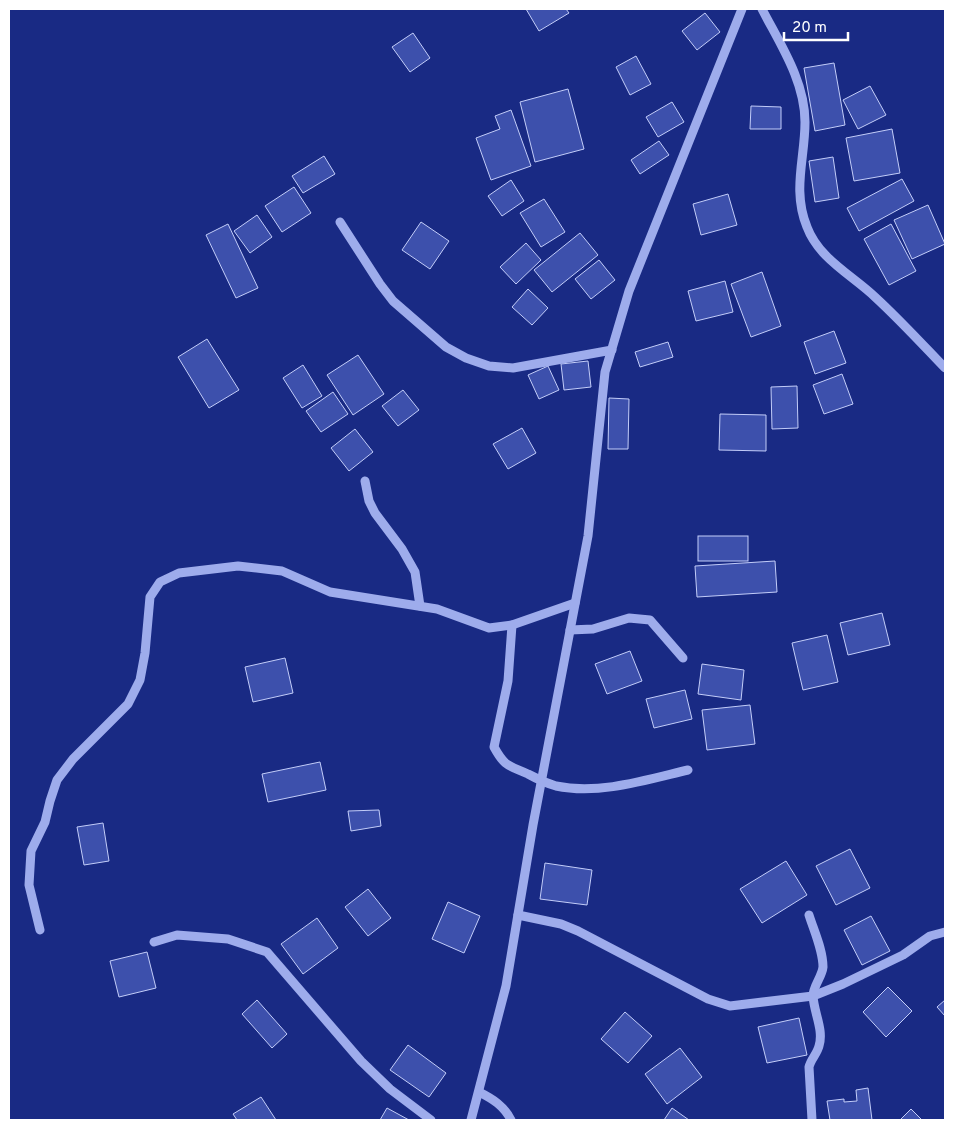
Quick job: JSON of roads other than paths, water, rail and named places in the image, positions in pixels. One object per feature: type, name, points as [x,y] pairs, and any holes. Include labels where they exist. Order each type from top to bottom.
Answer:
[{"type":"street","points":[[471,1120],[506,986],[588,536],[606,372],[628,291],[742,9]]},
{"type":"street","points":[[762,9],[795,74],[801,98],[805,121],[799,187],[801,209],[807,229],[821,250],[887,308],[945,368]]},
{"type":"street","points":[[340,222],[392,301],[446,347],[466,358],[489,366],[513,368],[612,350]]},
{"type":"street","points":[[365,481],[369,501],[375,513],[402,549],[415,572],[420,606]]},
{"type":"street","points":[[40,930],[30,885],[31,851],[45,822],[57,780],[73,759],[128,704],[140,680],[145,653],[150,597],[160,582],[179,573],[238,566],[282,571],[330,592],[437,609],[489,628],[512,625],[575,603]]},
{"type":"street","points":[[570,630],[594,629],[629,618],[650,620],[683,658]]},
{"type":"street","points":[[512,625],[508,681],[494,747],[502,763],[556,786],[576,788],[635,783],[688,770]]},
{"type":"street","points":[[809,915],[819,947],[823,969],[814,988],[813,996],[820,1033],[819,1047],[809,1067],[812,1120]]},
{"type":"street","points":[[518,916],[561,924],[578,931],[708,1000],[730,1006],[813,996],[843,984],[903,955],[930,936],[945,932]]},
{"type":"street","points":[[154,942],[177,935],[219,938],[228,939],[267,952],[361,1061],[390,1089],[431,1120]]},
{"type":"street","points":[[479,1092],[496,1100],[507,1112],[511,1120]]}]
